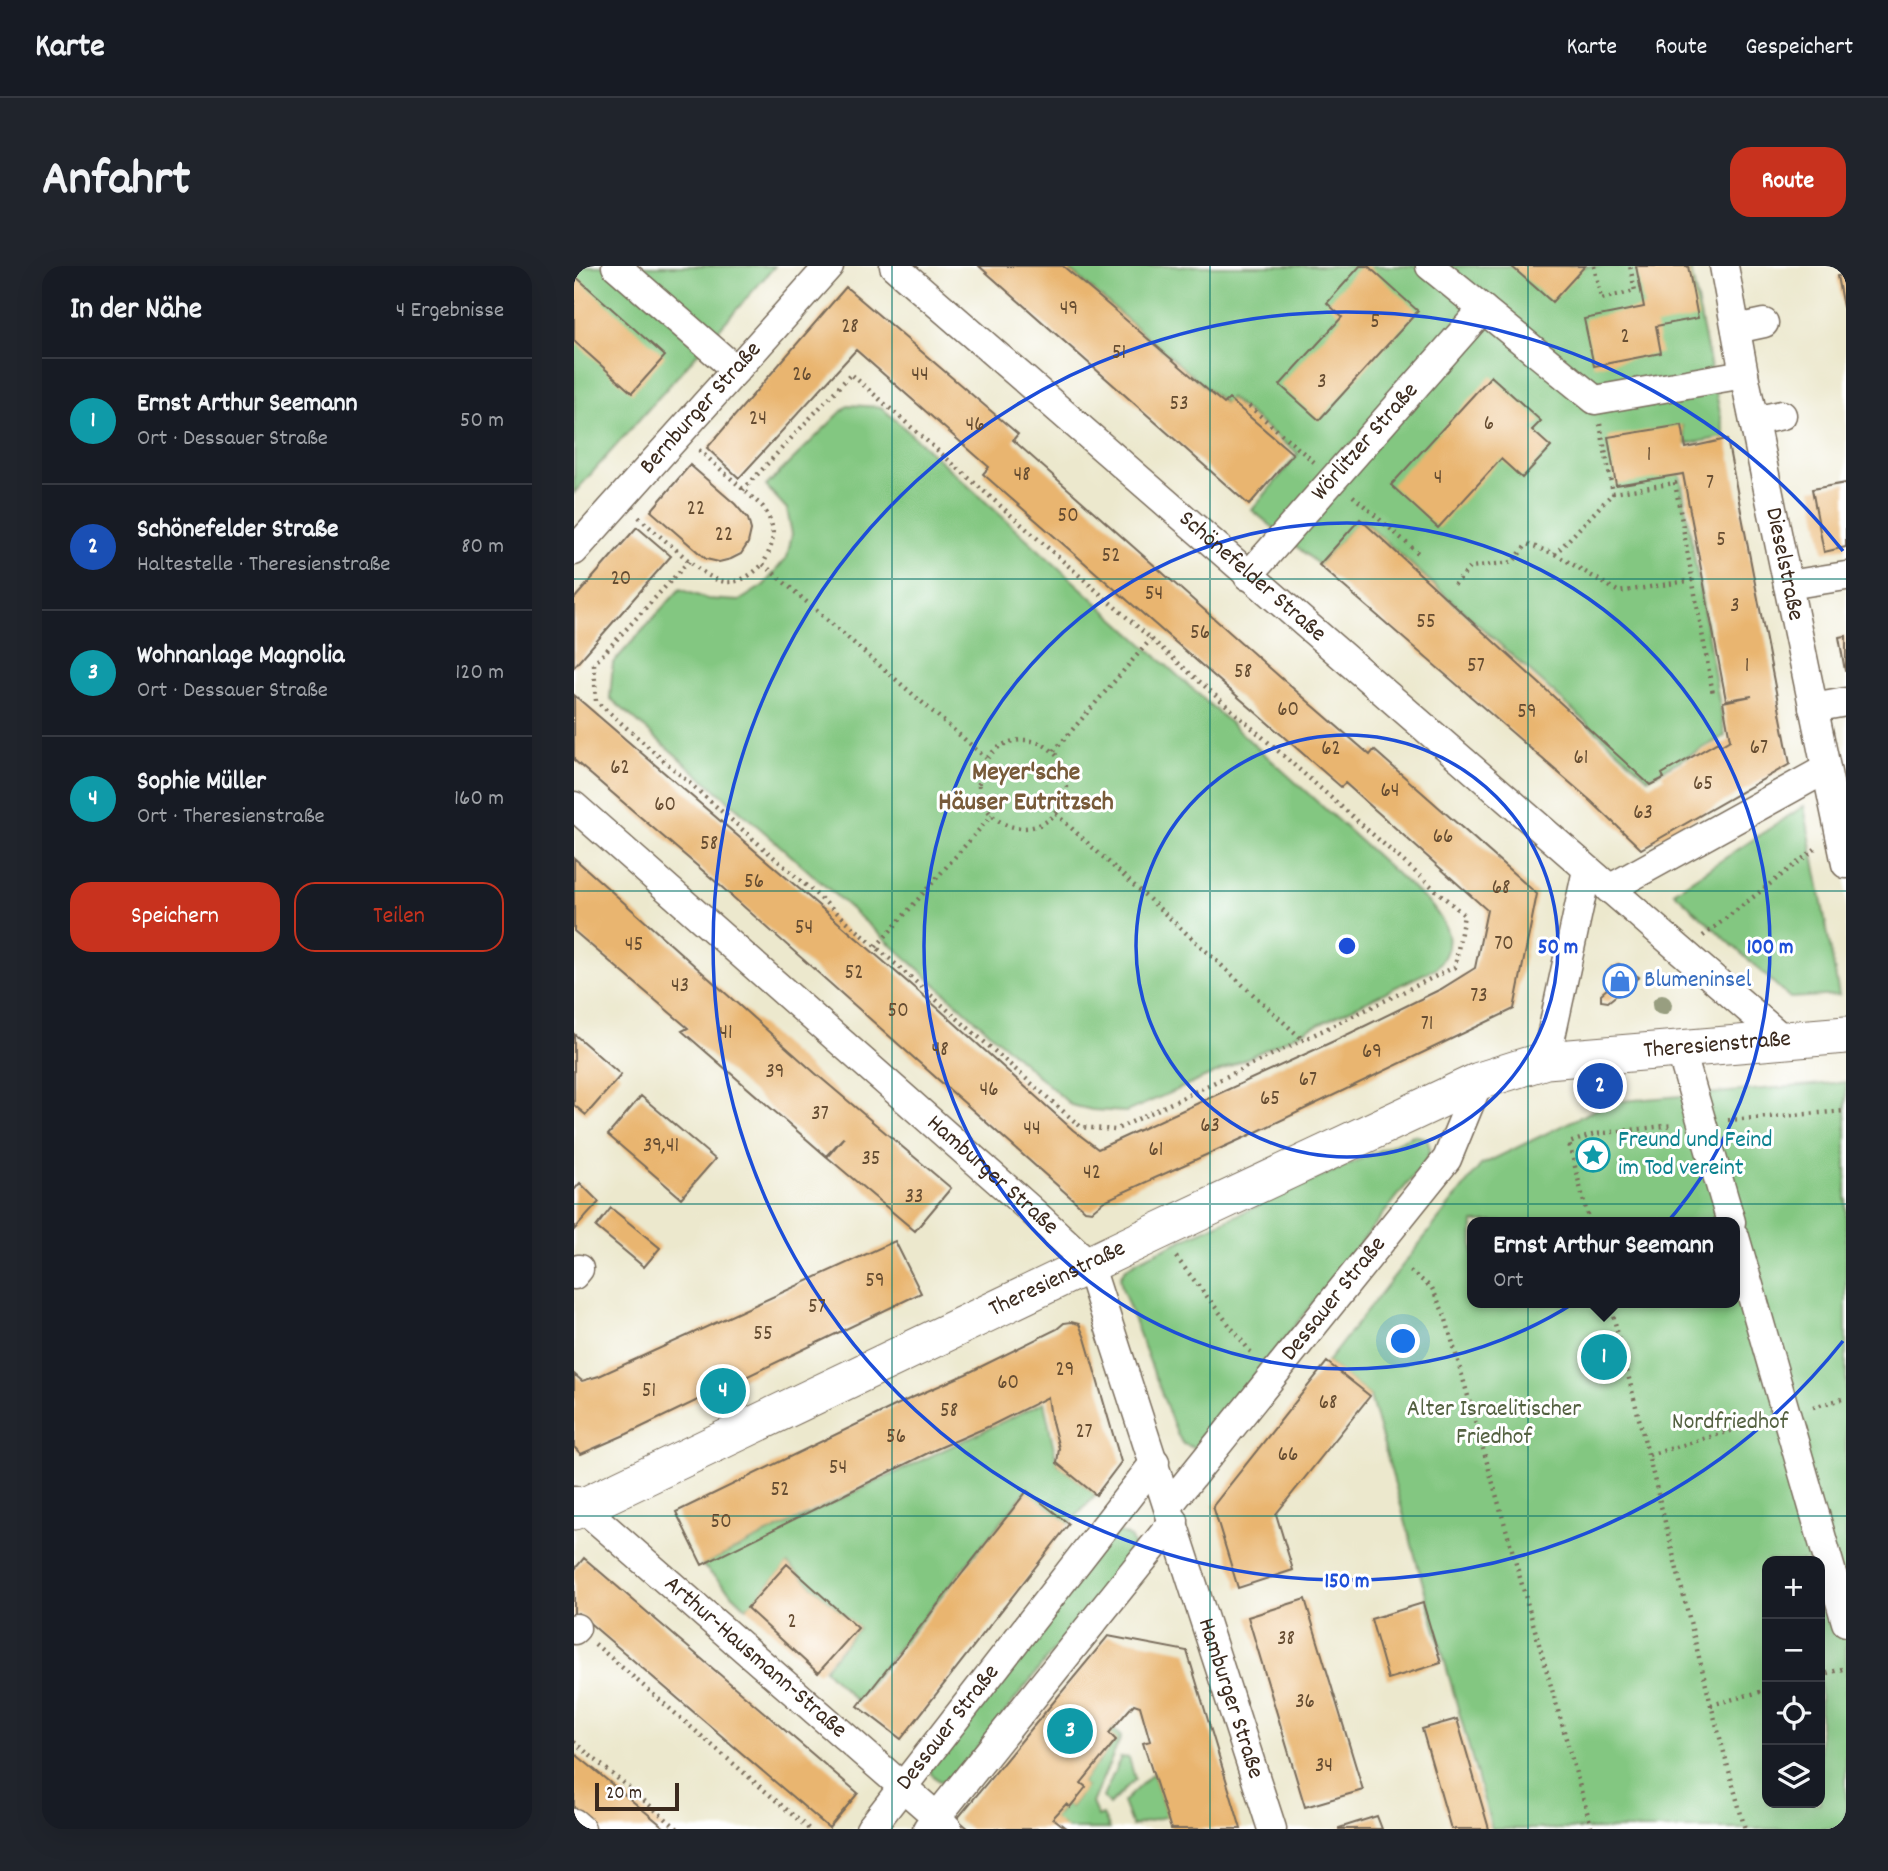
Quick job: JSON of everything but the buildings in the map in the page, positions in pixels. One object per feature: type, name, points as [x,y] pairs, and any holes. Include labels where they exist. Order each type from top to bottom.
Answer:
[{"type":"main road","name":"Theresienstraße","points":[[577,1506],[1479,1081],[1546,1059],[1846,1035]]},
{"type":"street","points":[[616,266],[736,370]]},
{"type":"street","name":"Bernburger Straße","points":[[574,551],[584,520],[620,500],[829,266]]},
{"type":"street","name":"Schönefelder Straße","points":[[894,266],[1784,1040]]},
{"type":"street","points":[[1430,266],[1595,400],[1744,374]]},
{"type":"street","name":"Dieselstraße","points":[[1724,266],[1846,864]]},
{"type":"street","name":"Wörlitzer Straße","points":[[1248,576],[1483,309]]},
{"type":"street","points":[[1735,329],[1765,323]]},
{"type":"street","points":[[1754,421],[1782,415]]},
{"type":"street","points":[[1788,585],[1846,576]]},
{"type":"street","points":[[1813,708],[1846,702]]},
{"type":"street","points":[[1609,889],[1826,769]]},
{"type":"street","name":"Hamburger Straße","points":[[574,807],[1089,1264],[1272,1829]]},
{"type":"street","points":[[1546,1059],[1587,870]]},
{"type":"street","points":[[1680,1048],[1730,1217]]},
{"type":"street","name":"Dessauer Straße","points":[[937,1825],[1271,1378],[1447,1159],[1479,1081]]},
{"type":"street","points":[[1740,1254],[1846,1622]]},
{"type":"street","name":"Dessauer Straße","points":[[870,1829],[1154,1462]]},
{"type":"street","name":"Arthur-Hausmann-Straße","points":[[577,1506],[902,1788],[937,1825]]},
{"type":"street","points":[[574,1823],[581,1829]]},
{"type":"path","points":[[1594,266],[1601,299],[1635,291],[1630,266]]},
{"type":"path","points":[[689,561],[594,664],[596,701],[1081,1127],[1115,1130],[1455,967],[1464,915],[850,374],[743,490]]},
{"type":"path","points":[[1595,400],[1613,493]]},
{"type":"path","points":[[620,500],[705,575],[735,582],[751,576],[763,564],[772,548],[775,531],[770,517],[680,433]]},
{"type":"path","points":[[1555,554],[1613,493],[1675,483],[1713,694]]},
{"type":"path","points":[[1454,585],[1471,567],[1513,562],[1527,544],[1555,554],[1619,592],[1693,580]]},
{"type":"path","points":[[763,564],[986,758]]},
{"type":"path","points":[[1054,751],[1151,639]]},
{"type":"path","points":[[1016,739],[1029,739],[1054,751],[1065,766],[1068,783],[1065,799],[1056,814],[1036,827],[1020,828],[1003,824],[987,811],[980,797],[980,771],[986,758],[1001,744],[1016,739]]},
{"type":"path","points":[[1056,814],[1303,1040]]},
{"type":"path","points":[[876,947],[992,815]]},
{"type":"path","points":[[1683,951],[1839,830]]},
{"type":"path","points":[[1569,1143],[1588,1217]]},
{"type":"path","points":[[1157,1232],[1271,1378]]},
{"type":"path","points":[[1410,1271],[1432,1289],[1445,1315],[1592,1829]]},
{"type":"path","points":[[1611,1308],[1711,1705],[1745,1829]]},
{"type":"path","points":[[1649,1454],[1846,1398]]},
{"type":"path","points":[[575,1629],[809,1829]]},
{"type":"path","points":[[1825,1674],[1846,1668]]},
{"type":"path","points":[[1711,1705],[1762,1691]]},
{"type":"path","points":[[574,1742],[678,1829]]},
{"type":"green space","points":[[574,266],[775,266],[574,493]]},
{"type":"green space","points":[[1065,266],[1690,266],[1725,437],[1686,444],[1682,425],[1680,473],[1725,736],[1648,778],[1361,519],[1319,565],[1252,510],[1298,454],[1230,398],[1225,404]]},
{"type":"green space","points":[[848,405],[881,407],[1430,904],[1446,928],[1449,943],[1436,968],[1218,1072],[1126,1112],[1092,1110],[1071,1105],[610,698],[613,663],[680,589],[707,599],[739,601],[764,585],[787,557],[792,534],[787,509],[766,486]]},
{"type":"green space","points":[[1804,806],[1839,995],[1790,998],[1674,892]]},
{"type":"green space","points":[[1846,1082],[1846,1829],[1492,1829],[1370,1396],[1327,1362],[1481,1165],[1611,1102]]},
{"type":"green space","points":[[1413,1135],[1427,1138],[1430,1149],[1427,1159],[1205,1439],[1195,1448],[1183,1444],[1122,1288],[1120,1277],[1125,1269],[1141,1259]]},
{"type":"green space","points":[[1044,1402],[1057,1463],[1096,1495],[1069,1524],[1026,1491],[856,1701],[824,1669],[858,1628],[788,1564],[747,1608],[702,1565]]},
{"type":"green space","points":[[1115,1532],[1128,1536],[1134,1548],[951,1781],[939,1781],[931,1774],[930,1765]]},
{"type":"green space","points":[[1113,1729],[1121,1737],[1092,1803],[1098,1817],[1103,1815],[1110,1829],[1067,1829],[1053,1819],[1066,1804],[1070,1807],[1086,1787],[1081,1783],[1116,1740],[1109,1733]]},
{"type":"green space","points":[[1121,1757],[1129,1758],[1135,1779],[1109,1805],[1103,1797]]},
{"type":"green space","points":[[1153,1773],[1167,1816],[1132,1826],[1123,1802]]},
{"type":"place","name":"Blumeninsel","points":[[1620,981]]},
{"type":"place","name":"Schönefelder Straße","points":[[1600,1086]]},
{"type":"place","name":"Freund und Feind im Tod vereint","points":[[1593,1155]]},
{"type":"place","name":"Ernst Arthur Seemann","points":[[1604,1357]]},
{"type":"place","name":"Sophie Müller","points":[[723,1391]]},
{"type":"place","name":"Wohnanlage Magnolia","points":[[1070,1731]]},
{"type":"district","name":"Meyer'sche Häuser Eutritzsch","points":[[1026,788]]},
{"type":"park label","name":"Nordfriedhof","points":[[1730,1423]]},
{"type":"park label","name":"Alter Israelitischer Friedhof","points":[[1494,1424]]}]
